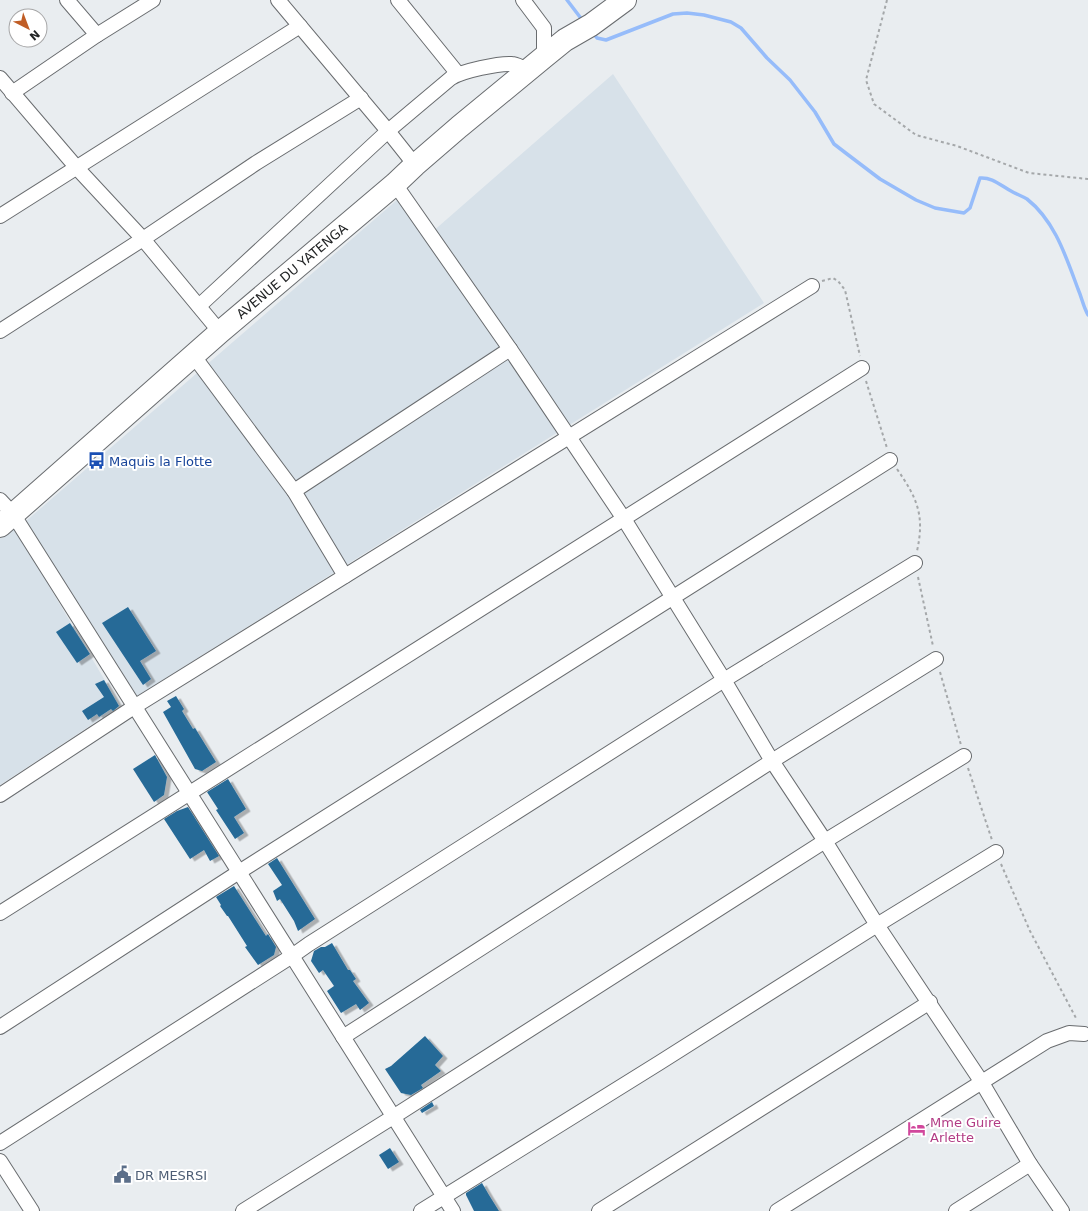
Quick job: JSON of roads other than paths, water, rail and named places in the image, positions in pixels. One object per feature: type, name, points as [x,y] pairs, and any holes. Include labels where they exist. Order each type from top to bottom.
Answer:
[{"type":"main road","name":"AVENUE DU YATENGA","points":[[4,513],[395,184],[512,82],[565,40],[591,25],[625,0]]},
{"type":"street","points":[[67,0],[97,35]]},
{"type":"street","points":[[278,0],[361,98],[415,165]]},
{"type":"street","points":[[398,0],[458,74]]},
{"type":"street","points":[[523,0],[544,28],[544,57]]},
{"type":"street","points":[[12,93],[150,1]]},
{"type":"street","points":[[0,216],[300,26]]},
{"type":"street","points":[[199,306],[388,131],[451,78],[458,74],[495,66],[513,64],[521,67],[512,82]]},
{"type":"street","points":[[0,78],[77,168],[143,239],[220,332]]},
{"type":"street","points":[[0,331],[143,239],[256,163],[361,98]]},
{"type":"street","points":[[395,184],[510,349],[624,519],[724,680],[772,761],[825,841],[877,925],[930,1002],[981,1082],[1030,1164],[1062,1211]]},
{"type":"street","points":[[0,796],[134,707],[812,286]]},
{"type":"street","points":[[294,491],[510,349]]},
{"type":"street","points":[[193,355],[294,491],[346,576]]},
{"type":"street","points":[[0,913],[862,368]]},
{"type":"street","points":[[0,1027],[239,872],[890,460]]},
{"type":"street","points":[[4,513],[134,707],[453,1211]]},
{"type":"street","points":[[0,1143],[724,680],[914,563]]},
{"type":"street","points":[[343,1037],[772,761],[936,659]]},
{"type":"street","points":[[243,1211],[825,841],[964,756]]},
{"type":"street","points":[[421,1211],[996,852]]},
{"type":"street","points":[[599,1211],[930,1002]]},
{"type":"street","points":[[777,1211],[1047,1041],[1069,1033],[1084,1034]]},
{"type":"street","points":[[0,1161],[32,1211]]},
{"type":"street","points":[[956,1211],[1030,1164]]},
{"type":"waterway","points":[[567,0],[583,21]]},
{"type":"waterway","points":[[592,32],[597,38],[606,40],[673,14],[687,13],[704,15],[731,22],[741,28],[767,58],[790,80],[815,112],[834,144],[880,179],[916,200],[935,208],[964,213],[970,208],[980,178],[992,180],[1027,199],[1045,218],[1058,240],[1088,315]]},
{"type":"place","name":"Maquis la Flotte","points":[[96,461]]},
{"type":"place","name":"Mme Guire Arlette","points":[[917,1129]]},
{"type":"place","name":"DR MESRSI","points":[[122,1175]]}]
